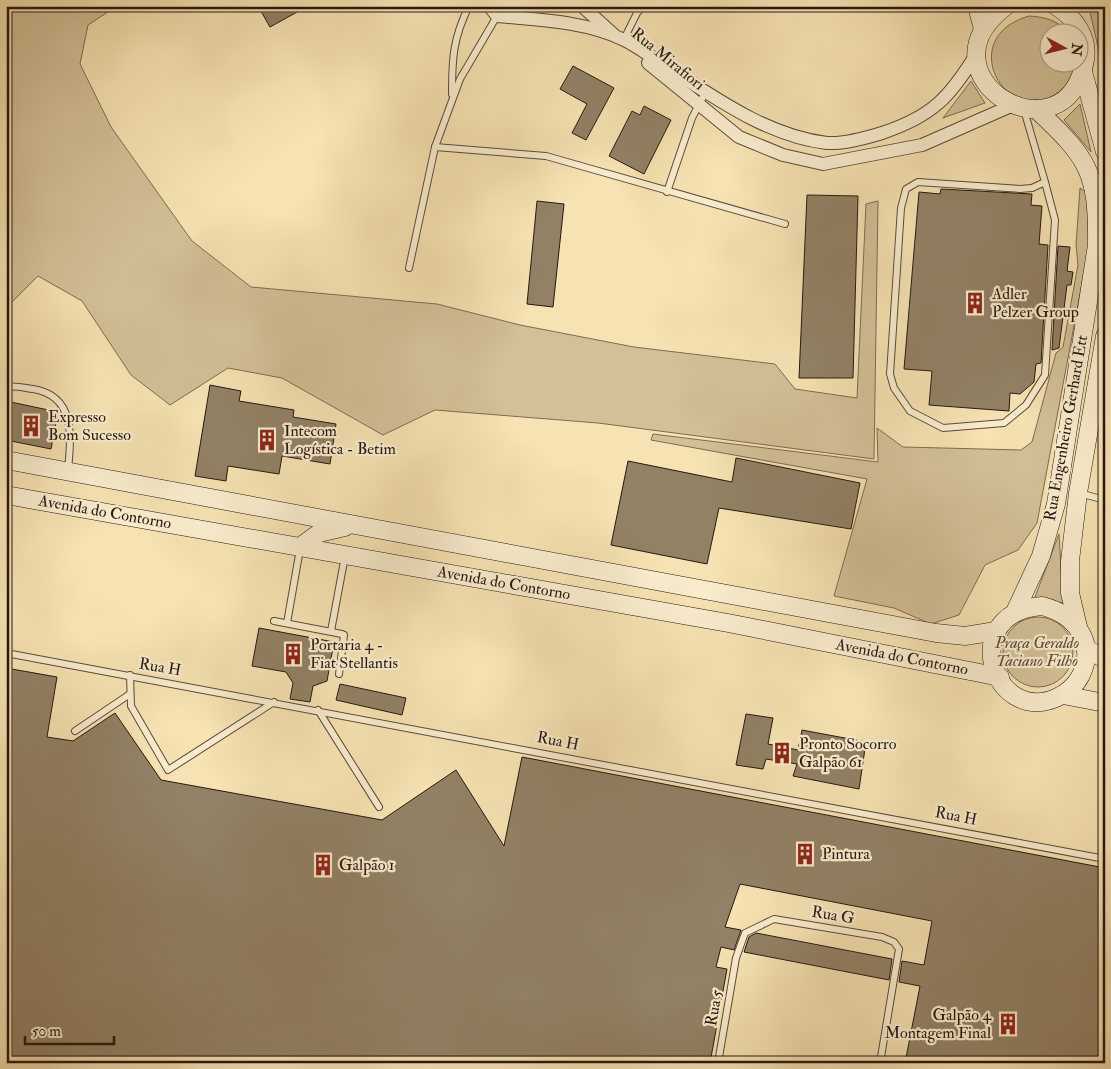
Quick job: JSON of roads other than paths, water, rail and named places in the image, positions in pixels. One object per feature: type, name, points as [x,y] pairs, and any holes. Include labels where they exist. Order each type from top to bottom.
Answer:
[{"type":"street","points":[[582,6],[620,39]]},
{"type":"street","points":[[978,6],[983,29]]},
{"type":"street","points":[[977,53],[983,29],[993,16],[1006,6]]},
{"type":"street","points":[[1056,6],[1067,12],[1075,22]]},
{"type":"street","points":[[493,11],[566,22],[620,39]]},
{"type":"street","name":"Rua Mirafiori","points":[[620,39],[734,109],[790,135],[828,143],[866,138],[898,128],[934,109],[959,82],[977,53]]},
{"type":"street","name":"Rua Mirafiori","points":[[620,39],[739,137],[783,155],[823,164],[922,145],[1024,108]]},
{"type":"street","name":"Rua Engenheiro Gerhard Ett","points":[[977,53],[979,69],[986,84],[997,97],[1024,108],[1080,153],[1090,172],[1098,206],[1097,245],[1056,504],[1041,556],[1015,612]]},
{"type":"street","points":[[1024,108],[1052,106],[1065,98],[1076,86],[1083,72]]},
{"type":"street","points":[[1083,72],[1105,152]]},
{"type":"street","name":"Rua Engenheiro Gerhard Ett","points":[[1078,627],[1070,593],[1070,561],[1078,493],[1105,336]]},
{"type":"street","name":"Avenida do Contorno","points":[[6,460],[936,633],[965,636],[996,631]]},
{"type":"street","name":"Avenida do Contorno","points":[[6,495],[728,623],[1000,677]]},
{"type":"street","points":[[300,547],[319,533],[334,528],[356,526]]},
{"type":"street","points":[[1028,607],[1049,608],[1068,617],[1078,627],[1086,648],[1085,662],[1081,675],[1063,695],[1049,701],[1035,702],[1021,699],[1009,692],[1000,677],[993,670],[990,657],[996,631],[1004,620],[1015,612],[1028,607]]},
{"type":"street","points":[[1086,648],[1105,659]]},
{"type":"street","points":[[1063,695],[1105,703]]},
{"type":"lane","points":[[452,100],[452,53],[458,29],[469,6]]},
{"type":"lane","points":[[620,39],[637,13],[644,6]]},
{"type":"lane","points":[[408,268],[435,147],[460,79],[493,11]]},
{"type":"lane","points":[[667,192],[699,104],[706,91]]},
{"type":"lane","points":[[1024,108],[1045,182],[1055,220],[1045,375],[1026,405],[1004,423],[943,428],[910,411],[894,388],[890,374],[902,208],[906,189],[918,182],[1020,189],[1032,188],[1045,182]]},
{"type":"lane","points":[[435,147],[546,156],[667,192],[785,224]]},
{"type":"lane","points":[[6,387],[47,392],[60,401],[66,411],[70,445],[68,472]]},
{"type":"lane","points":[[1078,493],[1105,500]]},
{"type":"lane","points":[[286,623],[300,547]]},
{"type":"lane","points":[[331,632],[345,555]]},
{"type":"lane","points":[[274,621],[343,634],[339,674]]},
{"type":"lane","name":"Rua H","points":[[6,653],[1105,858]]},
{"type":"lane","points":[[130,675],[131,706],[168,770],[274,702]]},
{"type":"lane","points":[[75,731],[130,694]]},
{"type":"lane","points":[[318,710],[379,807]]},
{"type":"lane","name":"Rua G","points":[[736,958],[745,933],[774,919],[882,937],[894,942],[899,949],[880,1063]]},
{"type":"lane","name":"Rua 5","points":[[718,1063],[736,958]]},
{"type":"place","name":"Adler Pelzer Group","points":[[975,303]]},
{"type":"place","name":"Expresso Bom Sucesso","points":[[31,426]]},
{"type":"place","name":"Intecom Logística - Betim","points":[[267,440]]},
{"type":"place","name":"Portaria 4 - Fiat Stellantis","points":[[293,654]]},
{"type":"place","name":"Pronto Socorro Galpão 61","points":[[782,753]]},
{"type":"place","name":"Pintura","points":[[805,854]]},
{"type":"place","name":"Galpão 1","points":[[323,865]]},
{"type":"place","name":"Galpão 4 Montagem Final","points":[[1008,1024]]},
{"type":"park label","name":"Praça Geraldo Taciano Filho","points":[[1037,652]]}]
